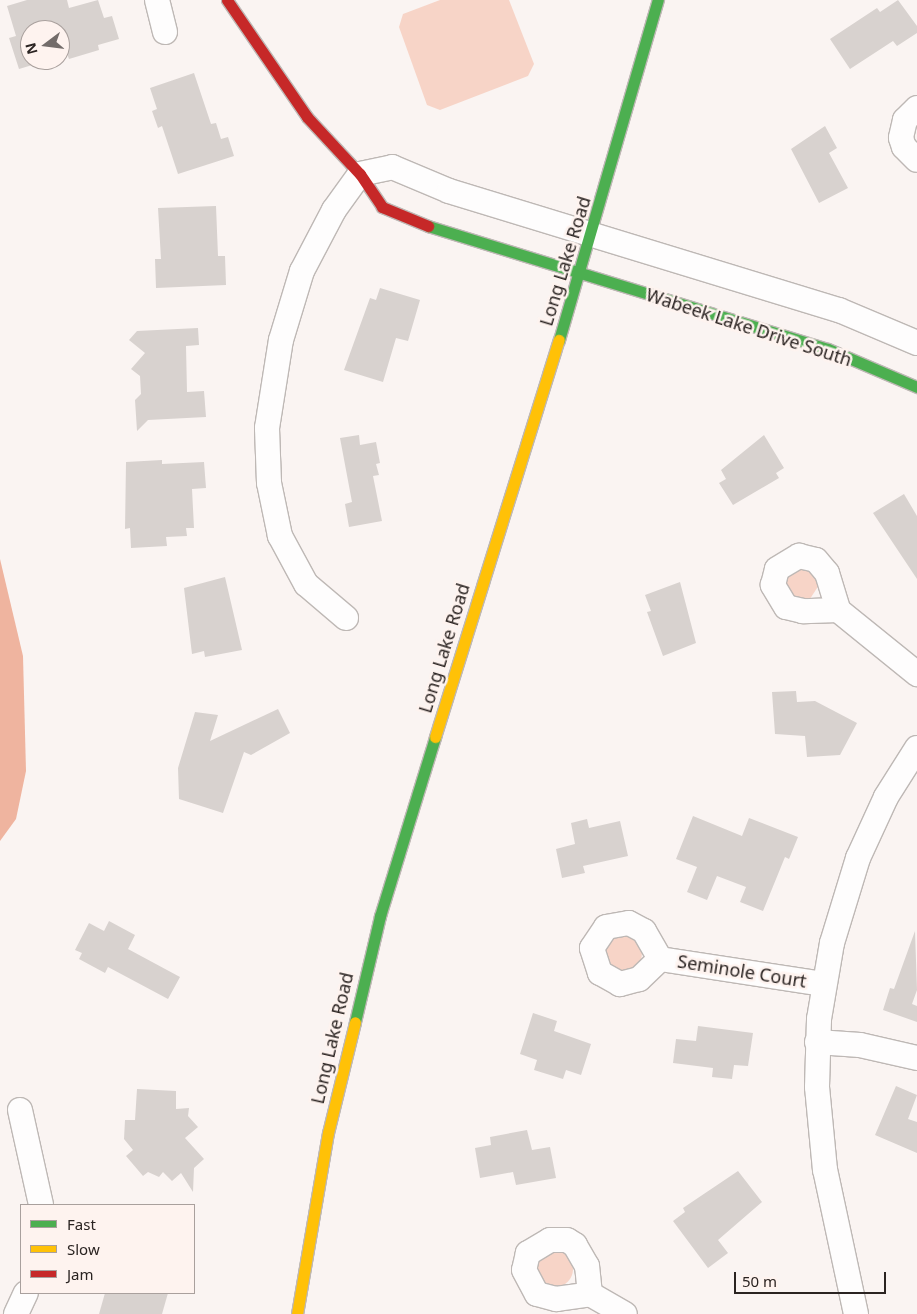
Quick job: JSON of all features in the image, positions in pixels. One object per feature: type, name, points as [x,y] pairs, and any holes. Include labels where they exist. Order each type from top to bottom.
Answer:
[{"type":"main road","name":"Wabeek Lake Drive South","points":[[227,0],[307,117],[360,174],[382,207],[405,219],[828,349],[917,387]]},
{"type":"main road","name":"Long Lake Road","points":[[297,1314],[328,1133],[376,934],[580,274],[658,0]]},
{"type":"street","points":[[158,0],[165,32]]},
{"type":"street","points":[[917,108],[902,129],[904,147],[917,160]]},
{"type":"street","points":[[346,618],[306,584],[280,536],[269,483],[267,428],[281,340],[302,271],[334,210],[360,174],[392,167],[449,191],[839,310],[917,343]]},
{"type":"street","points":[[838,610],[917,674]]},
{"type":"street","points":[[856,1314],[825,1170],[817,1042],[824,984],[843,901],[858,858],[886,798],[917,748]]},
{"type":"street","name":"Seminole Court","points":[[660,958],[824,984]]},
{"type":"street","points":[[817,1042],[860,1045],[917,1058]]},
{"type":"street","points":[[20,1110],[42,1204]]},
{"type":"street","points":[[16,1314],[26,1294]]},
{"type":"street","points":[[590,1294],[626,1314]]},
{"type":"shaded area","points":[[440,0],[509,0],[534,64],[528,76],[440,110],[427,105],[399,27],[403,14]]},
{"type":"shaded area","points":[[0,559],[23,656],[26,771],[16,819],[0,841]]},
{"type":"shaded area","points":[[798,565],[814,571],[819,585],[808,602],[794,602],[782,579]]},
{"type":"shaded area","points":[[623,934],[636,940],[642,953],[636,966],[623,972],[610,966],[604,953],[610,940]]},
{"type":"shaded area","points":[[555,1251],[562,1252],[568,1256],[572,1262],[572,1276],[568,1282],[562,1286],[555,1287],[548,1286],[542,1282],[538,1276],[537,1269],[538,1262],[542,1256],[548,1252]]},
{"type":"building","points":[[27,0],[67,0],[69,8],[98,0],[104,18],[112,16],[119,39],[98,45],[99,50],[70,59],[70,20],[20,20],[19,69],[9,38],[16,36],[7,6]]},
{"type":"building","points":[[898,0],[917,26],[917,33],[897,46],[893,41],[850,69],[830,39],[877,8],[880,12]]},
{"type":"building","points":[[194,73],[211,124],[216,123],[221,139],[228,137],[234,156],[178,174],[162,126],[158,128],[152,111],[157,109],[150,88]]},
{"type":"building","points":[[825,126],[837,148],[829,153],[848,188],[819,203],[791,149]]},
{"type":"building","points":[[216,206],[218,256],[225,256],[226,285],[156,288],[155,259],[161,259],[158,208]]},
{"type":"building","points":[[380,288],[420,300],[408,341],[396,338],[383,382],[344,370],[370,298],[376,300]]},
{"type":"building","points":[[198,328],[199,345],[186,346],[187,392],[204,391],[206,417],[148,420],[137,431],[135,400],[141,394],[140,376],[131,369],[145,353],[129,340],[137,331]]},
{"type":"building","points":[[359,435],[360,445],[376,442],[380,463],[376,464],[379,475],[373,476],[382,521],[349,527],[345,504],[352,502],[340,438]]},
{"type":"building","points":[[764,435],[784,468],[776,473],[779,478],[733,505],[719,483],[726,479],[721,470]]},
{"type":"building","points":[[162,460],[162,464],[204,462],[206,488],[192,489],[194,528],[186,528],[187,536],[166,537],[167,546],[131,548],[130,528],[125,529],[126,462]]},
{"type":"building","points":[[904,494],[917,516],[917,579],[873,513]]},
{"type":"building","points":[[225,577],[242,650],[205,657],[204,651],[192,654],[184,588]]},
{"type":"building","points":[[680,582],[696,643],[663,656],[647,612],[651,611],[645,595]]},
{"type":"building","points":[[796,691],[797,702],[815,701],[857,723],[840,755],[807,757],[805,736],[775,734],[772,692]]},
{"type":"building","points":[[278,709],[290,733],[251,755],[244,752],[223,813],[179,799],[178,768],[195,712],[218,715],[210,741]]},
{"type":"building","points":[[693,816],[742,836],[749,818],[798,837],[789,859],[785,857],[763,911],[740,902],[746,887],[717,876],[707,900],[687,892],[697,867],[676,859]]},
{"type":"building","points":[[587,819],[589,828],[620,821],[628,856],[583,866],[585,873],[562,878],[556,849],[575,844],[571,823]]},
{"type":"building","points":[[109,921],[135,935],[128,949],[180,977],[168,999],[108,967],[105,973],[79,959],[82,953],[75,950],[89,923],[104,931]]},
{"type":"building","points":[[915,931],[917,990],[912,1004],[917,1006],[917,1022],[883,1010],[890,988],[894,989]]},
{"type":"building","points":[[533,1013],[557,1021],[554,1031],[591,1044],[581,1075],[566,1070],[563,1079],[534,1070],[537,1060],[520,1054]]},
{"type":"building","points":[[698,1026],[753,1033],[748,1066],[734,1065],[732,1079],[712,1077],[713,1068],[673,1063],[676,1039],[696,1041]]},
{"type":"building","points":[[896,1086],[917,1095],[908,1119],[917,1122],[917,1153],[875,1135]]},
{"type":"building","points":[[137,1089],[176,1091],[176,1109],[189,1108],[188,1116],[198,1127],[185,1138],[204,1159],[194,1168],[193,1192],[181,1173],[172,1181],[163,1172],[159,1177],[148,1172],[143,1176],[126,1156],[133,1150],[124,1139],[125,1120],[135,1120]]},
{"type":"building","points":[[527,1130],[532,1150],[550,1147],[556,1178],[516,1185],[513,1172],[480,1178],[475,1148],[491,1145],[490,1137]]},
{"type":"building","points":[[738,1171],[762,1202],[718,1240],[728,1253],[708,1268],[673,1221],[685,1212],[683,1208]]},
{"type":"building","points":[[105,1294],[168,1294],[162,1314],[99,1314]]},
{"type":"traffic: fast","points":[[559,340],[658,0]]},
{"type":"traffic: fast","points":[[428,226],[828,349],[917,387]]},
{"type":"traffic: fast","points":[[355,1022],[380,916],[435,737]]},
{"type":"traffic: slow","points":[[435,737],[559,340]]},
{"type":"traffic: slow","points":[[297,1314],[328,1133],[355,1022]]},
{"type":"traffic: jam","points":[[227,0],[307,117],[360,174],[382,207],[428,226]]}]
